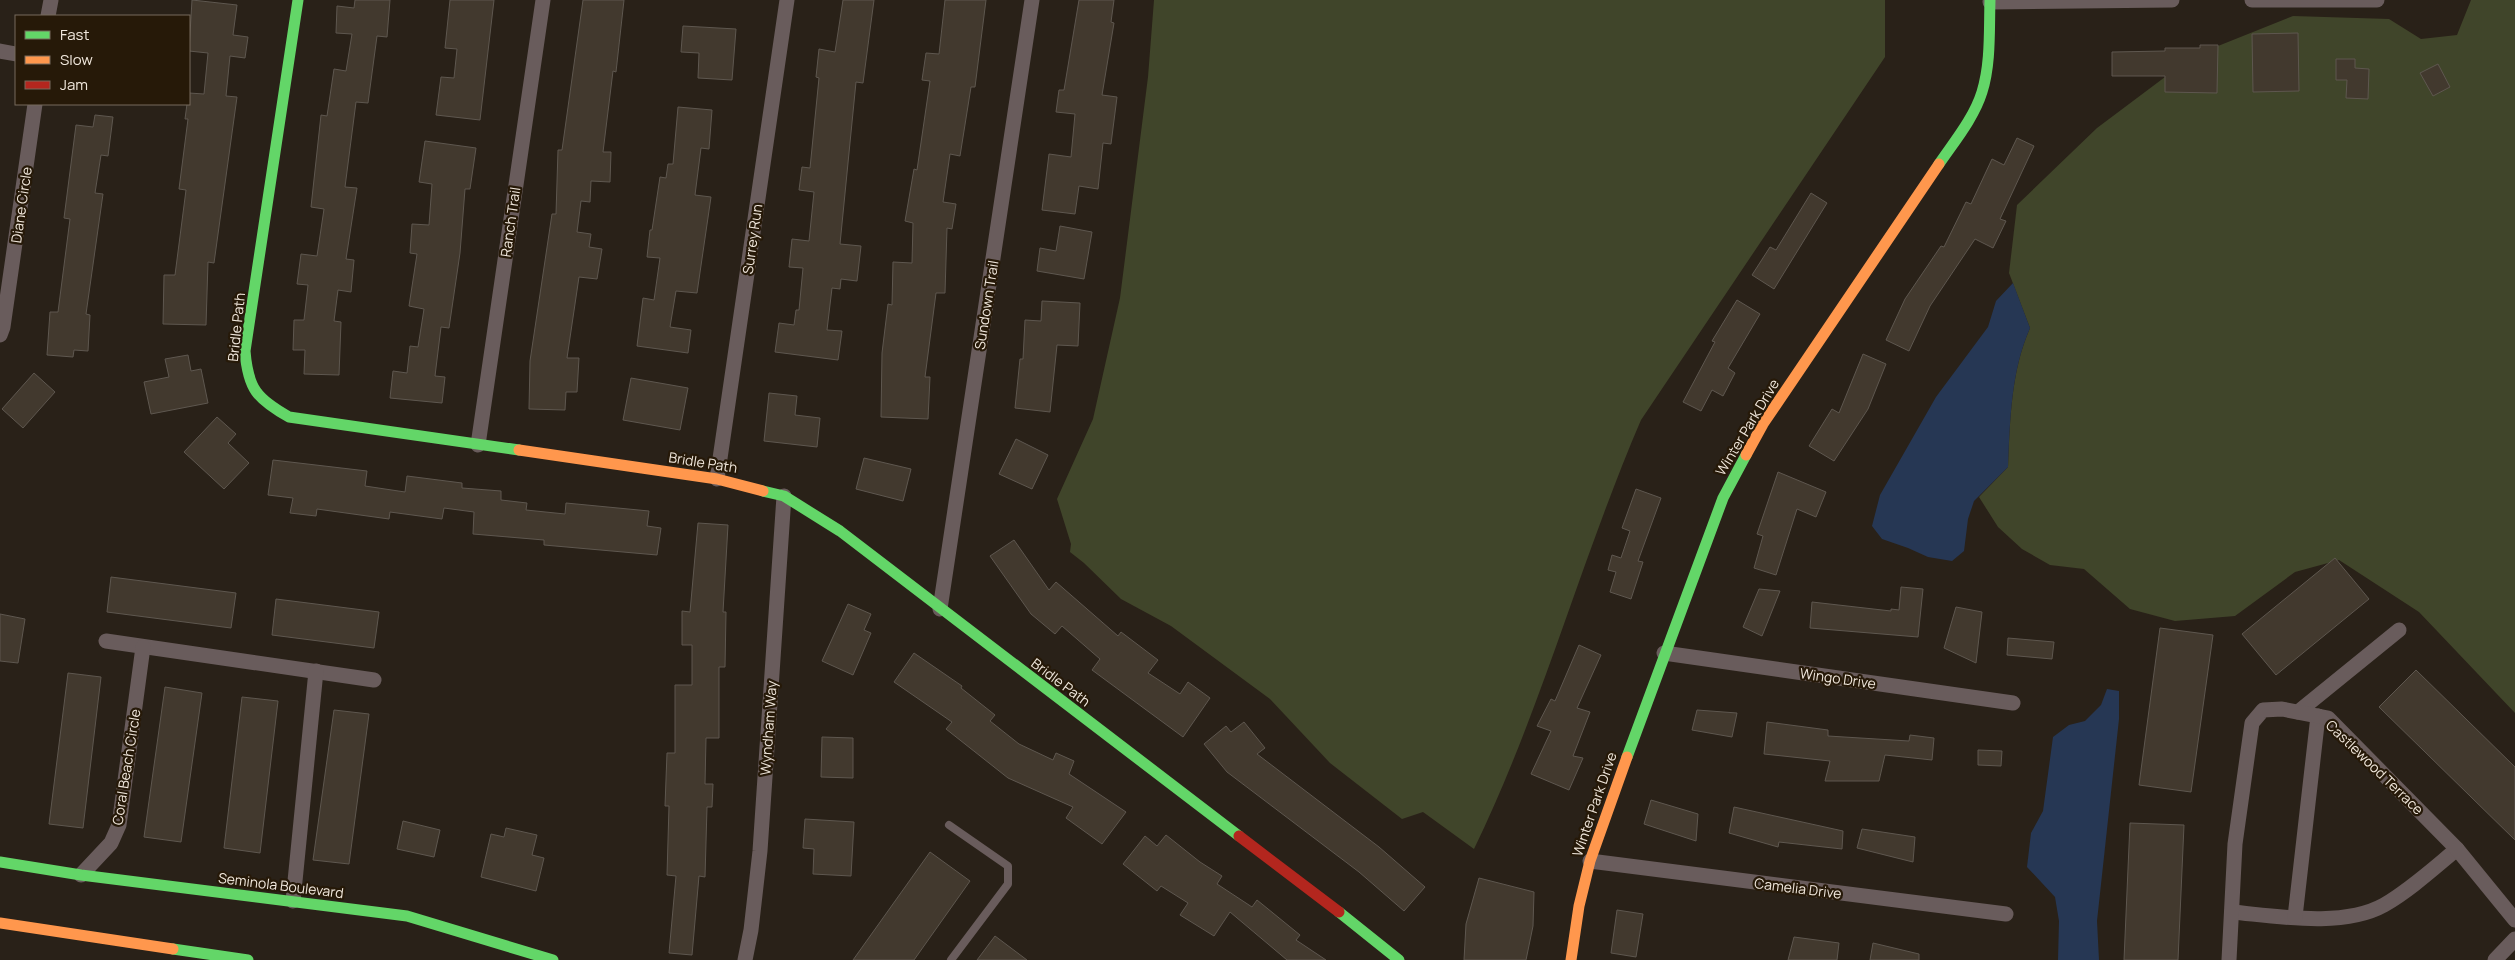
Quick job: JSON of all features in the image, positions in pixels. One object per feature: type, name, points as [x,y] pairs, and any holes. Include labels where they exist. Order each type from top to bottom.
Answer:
[{"type":"street","points":[[48,15],[51,0]]},
{"type":"street","name":"Bridle Path","points":[[298,0],[246,351],[246,371],[254,393],[267,405],[289,417],[717,479],[754,486],[784,496],[840,532],[1389,950],[1399,960]]},
{"type":"street","name":"Ranch Trail","points":[[478,445],[543,0]]},
{"type":"street","name":"Surrey Run","points":[[717,479],[787,0]]},
{"type":"street","name":"Sundown Trail","points":[[940,609],[1032,0]]},
{"type":"street","points":[[1990,1],[2172,0]]},
{"type":"street","points":[[2252,0],[2377,0]]},
{"type":"street","name":"Winter Park Drive","points":[[1570,960],[1579,906],[1590,861],[1664,653],[1723,498],[1746,453],[1974,110],[1982,93],[1987,70],[1990,1]]},
{"type":"street","points":[[0,51],[15,54]]},
{"type":"street","name":"Diane Circle","points":[[0,335],[3,327],[35,105]]},
{"type":"street","name":"Wyndham Way","points":[[745,960],[751,930],[760,851],[784,496]]},
{"type":"street","points":[[2298,712],[2400,630]]},
{"type":"street","points":[[106,641],[374,680]]},
{"type":"street","name":"Coral Beach Circle","points":[[81,875],[111,843],[119,825],[143,647]]},
{"type":"street","name":"Wingo Drive","points":[[1664,653],[2013,703]]},
{"type":"street","points":[[293,901],[316,671]]},
{"type":"street","name":"Castlewood Terrace","points":[[2229,960],[2235,844],[2252,723],[2263,710],[2282,709],[2328,718],[2457,849],[2515,920]]},
{"type":"street","points":[[2295,917],[2318,716]]},
{"type":"street","points":[[2232,912],[2295,917],[2356,915],[2383,906],[2457,849]]},
{"type":"street","name":"Camelia Drive","points":[[1590,861],[2006,914]]},
{"type":"street","name":"Seminola Boulevard","points":[[0,862],[81,875],[407,916],[553,960]]},
{"type":"street","points":[[0,923],[248,960]]},
{"type":"street","points":[[2495,960],[2515,938]]},
{"type":"lane","points":[[949,825],[1008,866],[1010,874],[1008,884],[951,960]]},
{"type":"green space","points":[[1154,0],[1885,0],[1885,57],[1641,420],[1619,474],[1520,744],[1474,849],[1423,812],[1402,819],[1330,763],[1270,699],[1171,626],[1121,599],[1070,552],[1071,544],[1057,499],[1093,419],[1120,298],[1148,77]]},
{"type":"green space","points":[[2471,0],[2515,0],[2515,713],[2419,612],[2339,560],[2295,572],[2235,616],[2175,621],[2130,609],[2084,569],[2050,565],[2022,549],[1998,527],[1979,497],[2008,467],[2015,378],[2030,328],[2009,273],[2017,205],[2097,128],[2193,56],[2293,16],[2389,19],[2421,39],[2457,35]]},
{"type":"water","points":[[2013,283],[2030,328],[2015,378],[2008,467],[1974,501],[1968,519],[1964,551],[1952,561],[1928,557],[1882,539],[1872,526],[1880,495],[1936,397],[1988,327],[1996,301]]},
{"type":"water","points":[[2107,689],[2119,691],[2119,719],[2097,921],[2099,960],[2058,960],[2059,921],[2055,897],[2027,867],[2031,833],[2043,811],[2053,737],[2069,725],[2085,721],[2101,705]]},
{"type":"building","points":[[192,0],[237,5],[233,35],[248,37],[245,58],[230,56],[226,96],[237,97],[214,263],[208,262],[206,325],[163,324],[164,275],[175,275],[186,190],[179,189],[188,119],[185,119],[187,105],[190,105],[190,93],[204,94],[208,53],[190,51]]},
{"type":"building","points":[[355,0],[390,0],[387,37],[377,36],[368,103],[356,102],[345,187],[357,188],[346,259],[354,260],[351,292],[338,290],[334,321],[341,322],[339,375],[304,374],[305,350],[293,350],[294,320],[304,320],[308,285],[297,284],[301,254],[317,256],[324,209],[311,207],[321,115],[327,116],[334,69],[346,71],[352,34],[336,33],[337,6],[354,8]]},
{"type":"building","points":[[450,0],[494,0],[480,120],[436,115],[441,77],[454,78],[457,49],[445,48]]},
{"type":"building","points":[[583,0],[624,0],[616,72],[613,71],[603,152],[611,152],[610,182],[591,181],[590,202],[581,201],[577,232],[591,234],[589,247],[602,249],[597,279],[579,277],[567,358],[579,358],[577,392],[566,392],[565,410],[529,409],[530,361],[552,214],[556,214],[558,150],[562,150]]},
{"type":"building","points":[[843,0],[874,0],[863,83],[856,82],[840,244],[861,246],[857,281],[841,279],[840,289],[832,288],[827,330],[842,331],[838,360],[775,352],[779,323],[794,325],[796,310],[799,310],[803,268],[789,267],[792,239],[809,241],[814,192],[799,190],[802,167],[810,168],[819,78],[816,77],[819,49],[835,52]]},
{"type":"building","points":[[945,0],[986,0],[975,87],[971,87],[960,156],[950,154],[943,202],[956,204],[952,229],[947,228],[945,293],[936,293],[925,377],[930,377],[928,419],[881,417],[882,353],[888,304],[892,305],[893,262],[912,263],[913,223],[905,221],[914,169],[917,170],[930,81],[922,80],[926,53],[939,54]]},
{"type":"building","points":[[1079,0],[1114,0],[1111,22],[1114,23],[1102,95],[1117,97],[1111,144],[1103,143],[1098,189],[1079,186],[1075,214],[1042,210],[1049,154],[1071,157],[1075,114],[1056,112],[1059,90],[1064,90]]},
{"type":"building","points":[[683,26],[736,29],[732,80],[698,78],[699,53],[681,52]]},
{"type":"building","points":[[2298,33],[2299,91],[2253,92],[2252,34]]},
{"type":"building","points":[[2200,45],[2218,45],[2217,93],[2165,92],[2165,76],[2112,76],[2112,52],[2165,51],[2165,48],[2200,48]]},
{"type":"building","points":[[2336,59],[2355,59],[2355,68],[2369,69],[2368,99],[2346,98],[2347,80],[2336,80]]},
{"type":"building","points":[[2438,64],[2450,87],[2433,96],[2420,73]]},
{"type":"building","points":[[678,107],[712,110],[709,149],[701,148],[695,195],[711,197],[697,293],[676,291],[670,327],[691,330],[688,353],[637,346],[643,298],[654,300],[660,258],[647,257],[650,230],[652,230],[660,177],[666,178],[668,164],[673,164]]},
{"type":"building","points":[[95,115],[113,117],[108,156],[101,155],[95,193],[103,194],[86,314],[90,315],[88,351],[74,350],[73,357],[47,355],[50,312],[58,312],[70,219],[64,218],[76,125],[93,127]]},
{"type":"building","points":[[2017,138],[2034,146],[2000,219],[2006,221],[1993,248],[1975,239],[1930,306],[1909,351],[1886,340],[1905,299],[1941,246],[1944,247],[1966,202],[1971,204],[1992,159],[2004,165]]},
{"type":"building","points":[[425,141],[476,148],[470,189],[465,189],[460,253],[449,328],[441,327],[435,376],[445,377],[442,403],[390,398],[393,371],[407,373],[410,346],[418,347],[424,309],[409,306],[417,254],[410,253],[412,224],[429,225],[432,184],[419,182]]},
{"type":"building","points":[[1811,193],[1827,203],[1774,289],[1752,275],[1770,247],[1776,250]]},
{"type":"building","points":[[1060,226],[1092,232],[1084,279],[1037,271],[1040,248],[1056,251]]},
{"type":"building","points":[[1737,300],[1760,314],[1728,368],[1735,373],[1723,396],[1712,390],[1701,411],[1683,402],[1715,342],[1712,341]]},
{"type":"building","points":[[1042,301],[1080,303],[1078,346],[1057,345],[1050,412],[1015,408],[1020,359],[1023,359],[1025,320],[1041,321]]},
{"type":"building","points":[[1863,354],[1886,364],[1868,409],[1834,461],[1809,446],[1832,409],[1839,413]]},
{"type":"building","points":[[188,355],[191,371],[201,369],[208,403],[151,414],[144,382],[169,377],[165,359]]},
{"type":"building","points":[[34,373],[55,392],[23,428],[2,409]]},
{"type":"building","points":[[631,378],[688,388],[680,430],[623,420]]},
{"type":"building","points":[[769,393],[797,396],[795,415],[820,418],[817,447],[764,441]]},
{"type":"building","points":[[217,417],[236,434],[228,443],[249,463],[224,489],[184,452]]},
{"type":"building","points":[[1016,439],[1048,455],[1032,489],[999,474]]},
{"type":"building","points":[[864,458],[911,469],[903,501],[856,489]]},
{"type":"building","points":[[273,460],[367,471],[365,486],[405,492],[407,476],[462,483],[462,488],[501,491],[501,500],[527,503],[526,510],[565,514],[566,503],[649,511],[647,526],[661,528],[657,555],[544,545],[544,540],[473,534],[474,512],[444,508],[442,519],[390,512],[389,519],[317,509],[316,516],[290,513],[293,498],[268,495]]},
{"type":"building","points":[[1778,472],[1826,492],[1816,517],[1797,509],[1776,575],[1754,568],[1763,536],[1757,534]]},
{"type":"building","points":[[1636,489],[1661,498],[1638,561],[1643,562],[1631,599],[1610,592],[1616,572],[1608,570],[1612,555],[1621,558],[1630,531],[1622,528]]},
{"type":"building","points":[[698,523],[728,525],[723,612],[726,612],[725,667],[719,667],[719,738],[706,738],[705,784],[713,784],[712,807],[707,807],[705,877],[699,876],[692,955],[669,953],[676,876],[667,875],[669,806],[665,806],[667,753],[675,753],[675,685],[692,685],[692,645],[682,645],[682,611],[690,612]]},
{"type":"building","points":[[1014,540],[1049,590],[1056,582],[1118,636],[1121,632],[1158,660],[1148,673],[1180,694],[1188,682],[1210,698],[1183,737],[1092,670],[1100,659],[1062,626],[1055,634],[1031,614],[990,556]]},
{"type":"building","points":[[2335,558],[2369,599],[2276,675],[2242,634]]},
{"type":"building","points":[[111,577],[236,593],[231,628],[107,612]]},
{"type":"building","points":[[1901,587],[1923,589],[1918,637],[1810,628],[1812,602],[1891,611],[1891,609],[1899,610]]},
{"type":"building","points":[[1759,589],[1780,591],[1762,636],[1743,627]]},
{"type":"building","points":[[276,599],[379,612],[374,648],[272,635]]},
{"type":"building","points":[[848,604],[871,614],[864,630],[871,633],[853,675],[822,661]]},
{"type":"building","points":[[1956,607],[1982,612],[1976,663],[1944,648]]},
{"type":"building","points":[[0,614],[25,619],[18,663],[0,661]]},
{"type":"building","points":[[2160,628],[2213,635],[2191,792],[2139,785]]},
{"type":"building","points":[[2008,638],[2054,642],[2052,659],[2007,655]]},
{"type":"building","points":[[1579,645],[1601,655],[1577,708],[1590,712],[1573,756],[1583,758],[1569,790],[1531,774],[1551,731],[1537,726],[1551,699],[1555,701]]},
{"type":"building","points":[[914,653],[962,686],[961,688],[995,715],[990,721],[1019,744],[1053,760],[1056,753],[1074,761],[1069,774],[1126,812],[1102,844],[1066,818],[1073,807],[1008,778],[946,729],[952,722],[894,682]]},
{"type":"building","points":[[2416,670],[2515,767],[2515,840],[2379,707]]},
{"type":"building","points":[[68,673],[101,677],[83,828],[49,824]]},
{"type":"building","points":[[165,687],[202,693],[181,842],[144,837]]},
{"type":"building","points":[[242,697],[278,701],[260,853],[224,848]]},
{"type":"building","points":[[334,710],[369,714],[349,864],[313,860]]},
{"type":"building","points":[[1697,710],[1737,713],[1732,737],[1692,730]]},
{"type":"building","points":[[1244,722],[1265,748],[1257,754],[1379,847],[1425,887],[1404,911],[1359,872],[1227,772],[1204,744],[1226,726],[1231,732]]},
{"type":"building","points":[[1767,722],[1828,730],[1828,736],[1909,741],[1910,735],[1934,738],[1932,760],[1885,755],[1879,781],[1825,781],[1830,761],[1764,754]]},
{"type":"building","points":[[822,737],[853,738],[853,778],[821,777]]},
{"type":"building","points":[[1978,750],[2002,751],[2001,766],[1978,765]]},
{"type":"building","points":[[1651,800],[1698,814],[1696,841],[1644,824]]},
{"type":"building","points":[[1734,807],[1843,831],[1842,849],[1779,842],[1778,847],[1729,833]]},
{"type":"building","points":[[805,819],[854,822],[851,876],[813,874],[814,849],[803,848]]},
{"type":"building","points":[[403,821],[440,830],[434,857],[397,849]]},
{"type":"building","points":[[2130,823],[2184,825],[2178,960],[2124,960]]},
{"type":"building","points":[[506,828],[537,835],[532,855],[544,858],[536,891],[481,877],[491,834],[504,837]]},
{"type":"building","points":[[1862,829],[1915,837],[1913,862],[1857,848]]},
{"type":"building","points":[[1166,835],[1200,862],[1222,876],[1217,884],[1252,907],[1257,900],[1300,935],[1296,940],[1326,960],[1287,960],[1230,912],[1214,936],[1180,915],[1188,903],[1161,886],[1157,891],[1123,864],[1145,836],[1157,846]]},
{"type":"building","points":[[930,852],[970,881],[914,960],[853,960]]},
{"type":"building","points":[[1479,878],[1534,892],[1533,926],[1526,960],[1464,960],[1466,924]]},
{"type":"building","points":[[1617,910],[1643,914],[1636,957],[1611,953]]},
{"type":"building","points":[[995,936],[1027,960],[977,960]]},
{"type":"building","points":[[1794,937],[1839,943],[1837,960],[1788,960]]},
{"type":"building","points":[[1873,943],[1919,954],[1919,960],[1870,960]]},
{"type":"traffic: fast","points":[[298,0],[245,351],[246,364],[252,384],[262,398],[289,417],[519,450]]},
{"type":"traffic: fast","points":[[1939,164],[1969,120],[1982,92],[1988,58],[1990,0]]},
{"type":"traffic: fast","points":[[1627,757],[1723,498],[1746,455]]},
{"type":"traffic: fast","points":[[763,491],[784,496],[840,531],[1239,836]]},
{"type":"traffic: fast","points":[[0,862],[81,875],[407,916],[553,960]]},
{"type":"traffic: fast","points":[[1339,912],[1399,960]]},
{"type":"traffic: fast","points":[[173,949],[248,960]]},
{"type":"traffic: slow","points":[[1746,455],[1763,424],[1939,164]]},
{"type":"traffic: slow","points":[[519,450],[717,479],[763,491]]},
{"type":"traffic: slow","points":[[1571,960],[1579,906],[1590,861],[1627,757]]},
{"type":"traffic: slow","points":[[0,923],[173,949]]},
{"type":"traffic: jam","points":[[1239,836],[1339,912]]}]
